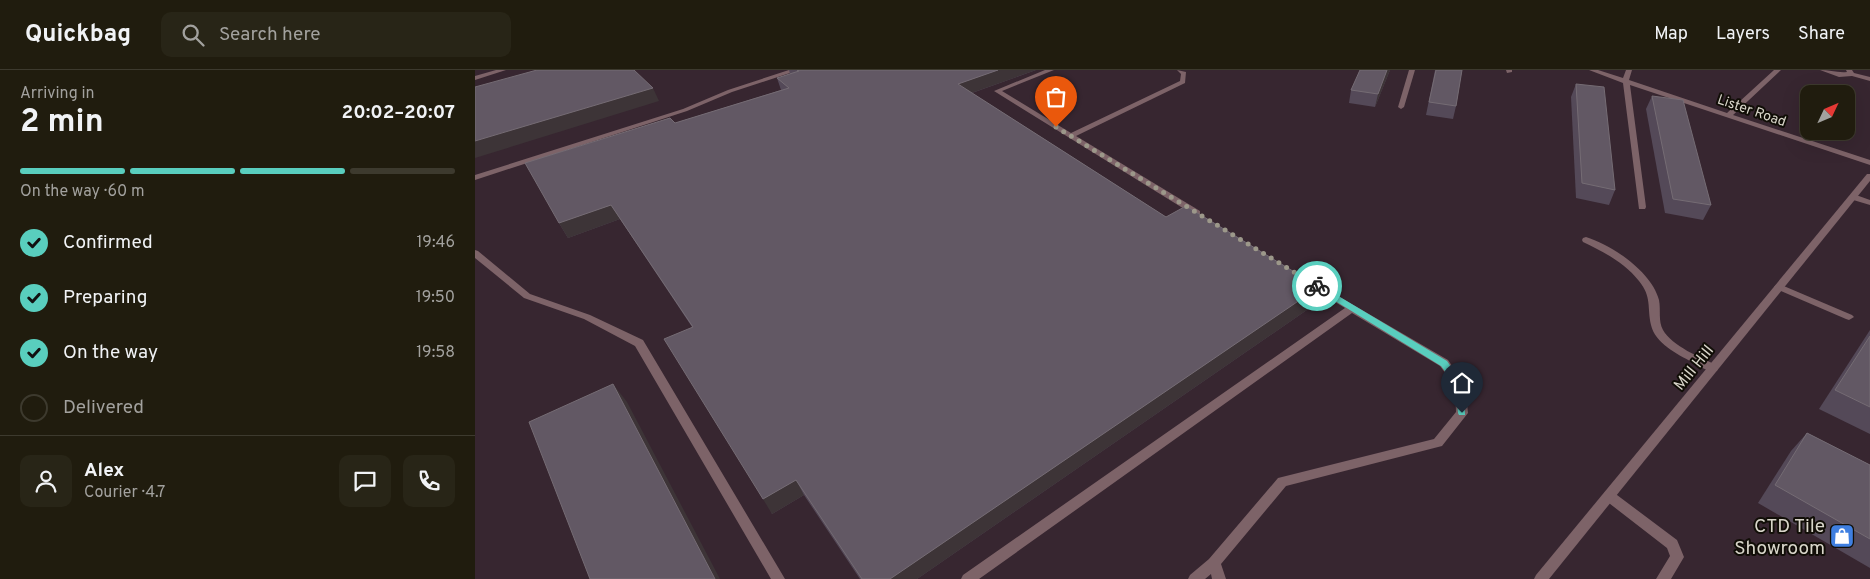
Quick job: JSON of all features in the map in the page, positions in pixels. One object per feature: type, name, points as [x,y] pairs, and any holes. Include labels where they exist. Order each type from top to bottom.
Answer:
[{"type":"street","points":[[475,78],[503,70]]},
{"type":"street","points":[[475,178],[685,110],[730,91],[796,70]]},
{"type":"street","points":[[1051,70],[997,91],[1207,220]]},
{"type":"street","points":[[1071,136],[1183,82],[1184,72],[1180,70]]},
{"type":"street","points":[[1401,107],[1412,70]]},
{"type":"street","name":"Lister Road","points":[[1592,70],[1870,163]]},
{"type":"street","points":[[1629,70],[1625,81],[1642,207]]},
{"type":"street","points":[[1728,116],[1777,70]]},
{"type":"street","points":[[1823,70],[1839,75],[1850,72],[1870,79]]},
{"type":"street","name":"Mill Hill","points":[[1541,579],[1870,176]]},
{"type":"street","points":[[1853,197],[1870,203]]},
{"type":"street","points":[[1586,240],[1618,257],[1641,276],[1654,298],[1657,330],[1680,350],[1713,368]]},
{"type":"street","points":[[475,253],[527,296],[587,317],[639,343],[778,579]]},
{"type":"street","points":[[1195,579],[1214,563],[1282,482],[1438,443],[1462,413],[1460,385],[1444,363],[1301,277]]},
{"type":"street","points":[[1779,287],[1849,316]]},
{"type":"street","points":[[968,579],[1352,308]]},
{"type":"street","points":[[1609,496],[1672,544],[1677,557],[1663,579]]},
{"type":"street","points":[[1214,563],[1219,579]]},
{"type":"shaded area","points":[[475,70],[1870,70],[1870,579],[475,579]]},
{"type":"building","points":[[537,70],[634,70],[653,88],[475,141],[475,87]]},
{"type":"building","points":[[797,70],[998,70],[958,84],[1166,217],[1186,206],[1319,287],[890,579],[862,579],[796,480],[763,499],[664,339],[693,327],[611,205],[559,223],[525,163],[670,118],[675,123],[789,88],[777,78],[799,71]]},
{"type":"building","points":[[1360,70],[1387,70],[1378,94],[1351,90]]},
{"type":"building","points":[[1436,70],[1462,70],[1456,106],[1429,102]]},
{"type":"building","points":[[1576,84],[1604,87],[1615,190],[1582,183]]},
{"type":"building","points":[[1652,96],[1683,100],[1711,205],[1673,199]]},
{"type":"building","points":[[1870,336],[1870,407],[1835,390]]},
{"type":"building","points":[[613,384],[715,579],[590,579],[529,422]]},
{"type":"building","points":[[1807,433],[1870,465],[1870,539],[1775,485]]},
{"type":"way so far","points":[[1056,127],[1317,286]]},
{"type":"place","name":"CTD Tile Showroom","points":[[1842,536]]},
{"type":"route","points":[[1317,286],[1444,363],[1460,385],[1462,413]]}]
